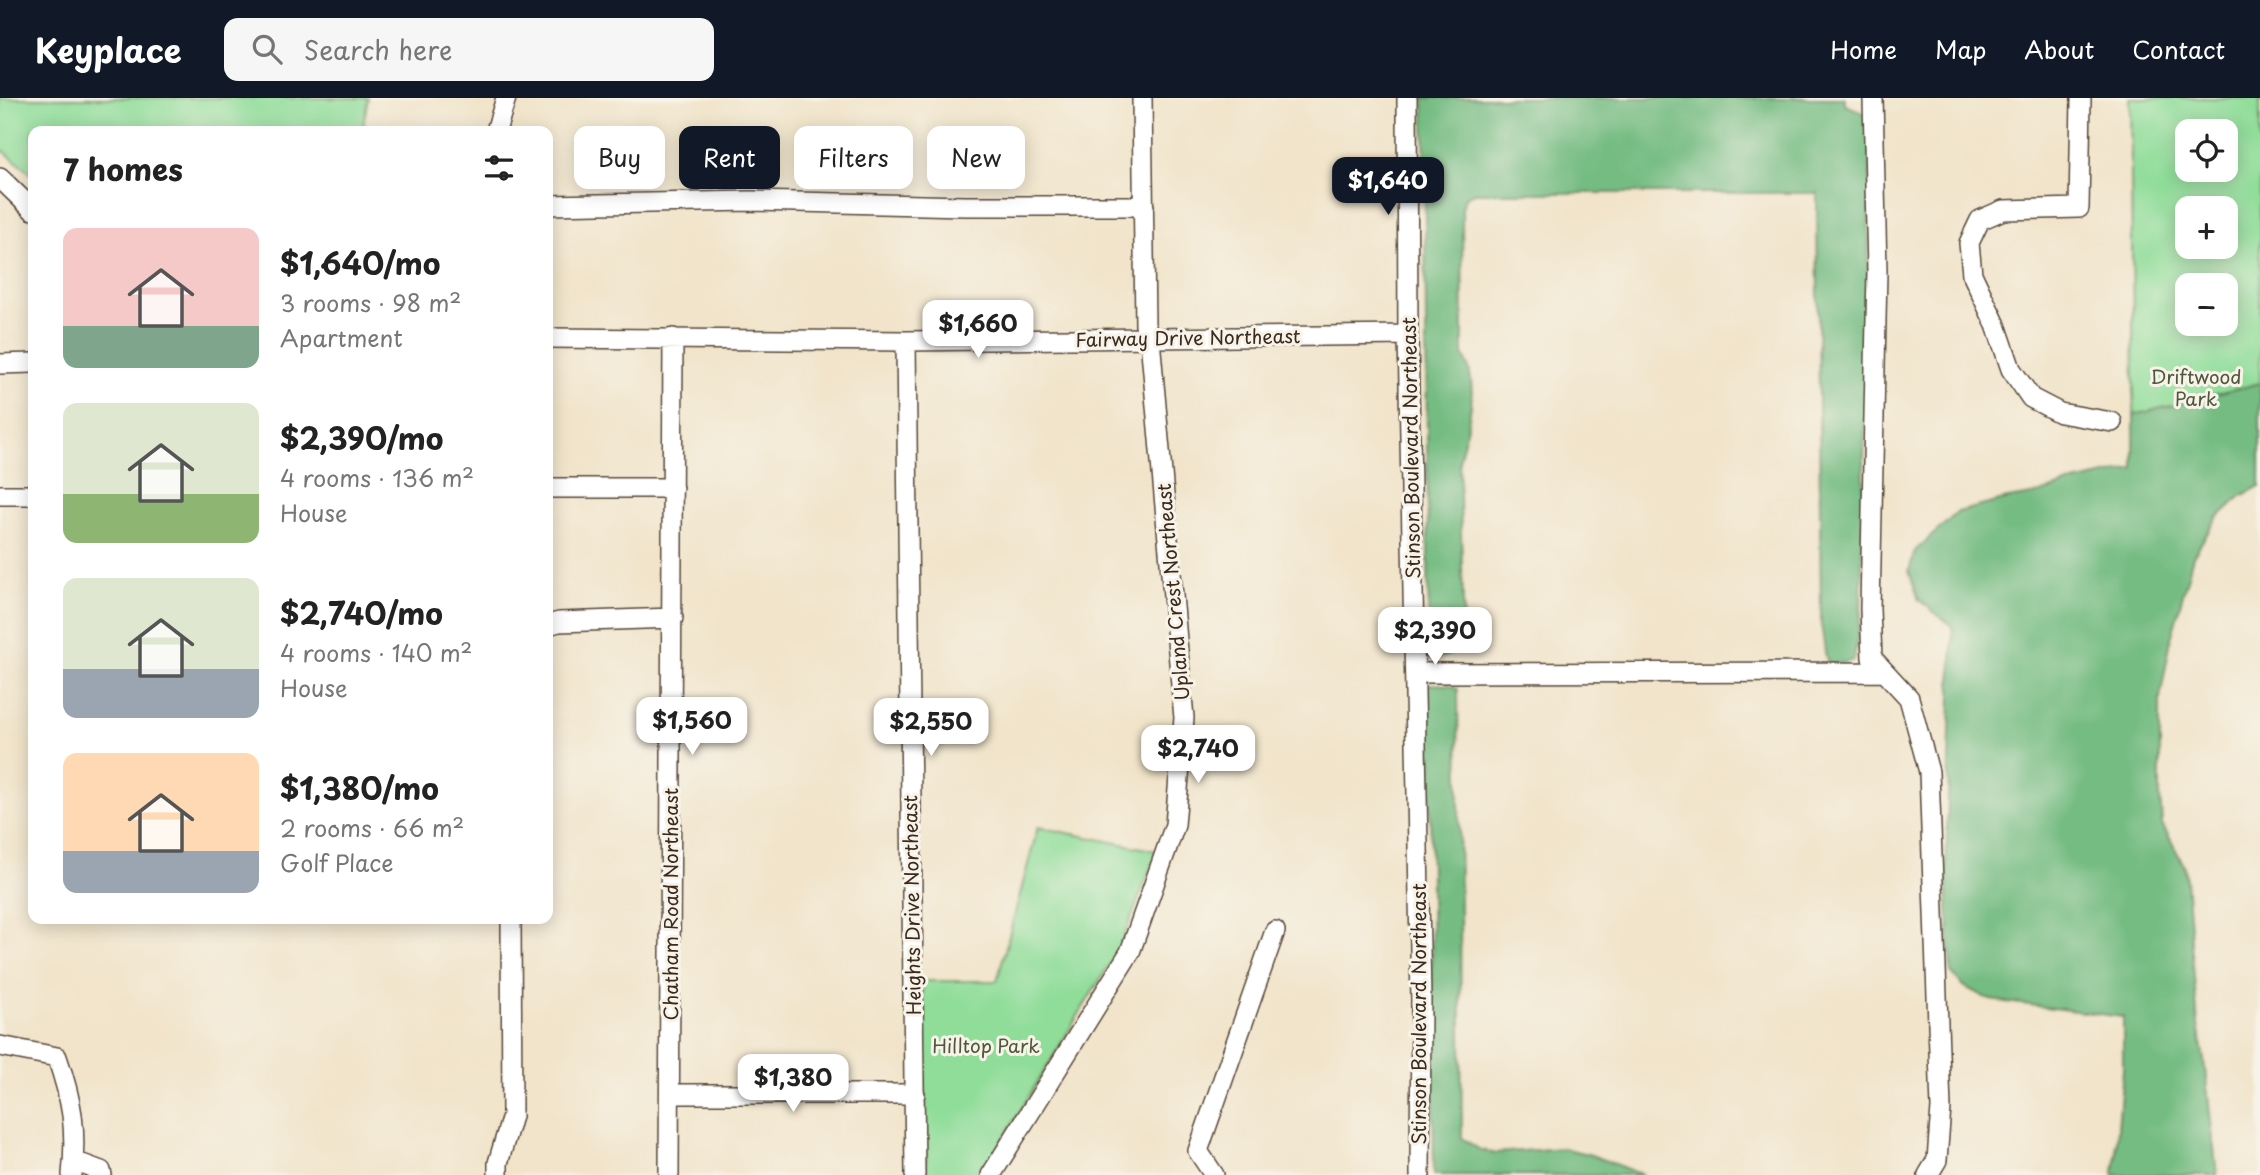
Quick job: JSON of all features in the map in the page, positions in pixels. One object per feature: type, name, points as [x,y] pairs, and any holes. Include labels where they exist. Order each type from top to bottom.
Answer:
[{"type":"street","points":[[498,126],[506,98]]},
{"type":"street","name":"Upland Crest Northeast","points":[[991,1175],[1130,952],[1175,825],[1184,718],[1150,339],[1145,325],[1142,98]]},
{"type":"street","name":"Stinson Boulevard Northeast","points":[[1408,98],[1408,335],[1421,999],[1420,1175]]},
{"type":"street","points":[[1872,98],[1877,271],[1870,609],[1872,658],[1909,698],[1929,772],[1941,1108],[1937,1160],[1928,1175]]},
{"type":"street","points":[[2081,98],[2079,208],[2003,210],[1980,220],[1969,243],[1971,264],[1972,274],[1996,325],[2011,369],[2031,398],[2060,413],[2112,422]]},
{"type":"street","points":[[0,178],[28,206]]},
{"type":"street","points":[[553,205],[751,201],[965,206],[1144,206]]},
{"type":"street","name":"Fairway Drive Northeast","points":[[553,338],[905,341],[1408,335]]},
{"type":"street","name":"Chatham Road Northeast","points":[[669,1175],[673,338]]},
{"type":"street","name":"Heights Drive Northeast","points":[[905,341],[915,1175]]},
{"type":"street","points":[[0,364],[28,363]]},
{"type":"street","points":[[553,488],[673,488]]},
{"type":"street","points":[[0,495],[28,495]]},
{"type":"street","points":[[553,625],[673,618]]},
{"type":"street","points":[[1415,673],[1884,672]]},
{"type":"street","points":[[498,1175],[498,1163],[512,1116],[511,924]]},
{"type":"street","points":[[1214,1175],[1198,1152],[1275,931]]},
{"type":"street","points":[[0,1046],[57,1057],[69,1093],[76,1140],[73,1168],[101,1171],[102,1175]]},
{"type":"street","points":[[671,1094],[915,1094]]},
{"type":"green space","points":[[0,98],[368,98],[363,125],[366,126],[28,126],[28,171],[0,148]]},
{"type":"green space","points":[[1424,98],[1845,98],[1845,105],[1860,111],[1869,119],[1861,614],[1854,660],[1829,664],[1821,624],[1817,193],[1475,193],[1465,197],[1462,209],[1463,354],[1472,393],[1469,421],[1459,461],[1464,636],[1451,654],[1429,659]]},
{"type":"green space","name":"Driftwood Park","points":[[2130,98],[2260,98],[2260,474],[2135,469]]},
{"type":"green space","points":[[2260,383],[2260,486],[2241,496],[2217,518],[2193,556],[2171,639],[2160,698],[2162,824],[2185,867],[2198,1025],[2217,1175],[2114,1175],[2123,1069],[2123,1017],[1990,1000],[1965,987],[1951,973],[1946,868],[1953,627],[1919,600],[1909,571],[1915,551],[1958,512],[2134,469],[2134,415]]},
{"type":"green space","points":[[1429,684],[1451,685],[1458,689],[1462,1138],[1480,1150],[1495,1153],[1563,1148],[1591,1155],[1643,1175],[1434,1175]]},
{"type":"green space","name":"Hilltop Park","points":[[1038,827],[1157,851],[1121,945],[981,1175],[926,1175],[922,981],[997,981]]}]
